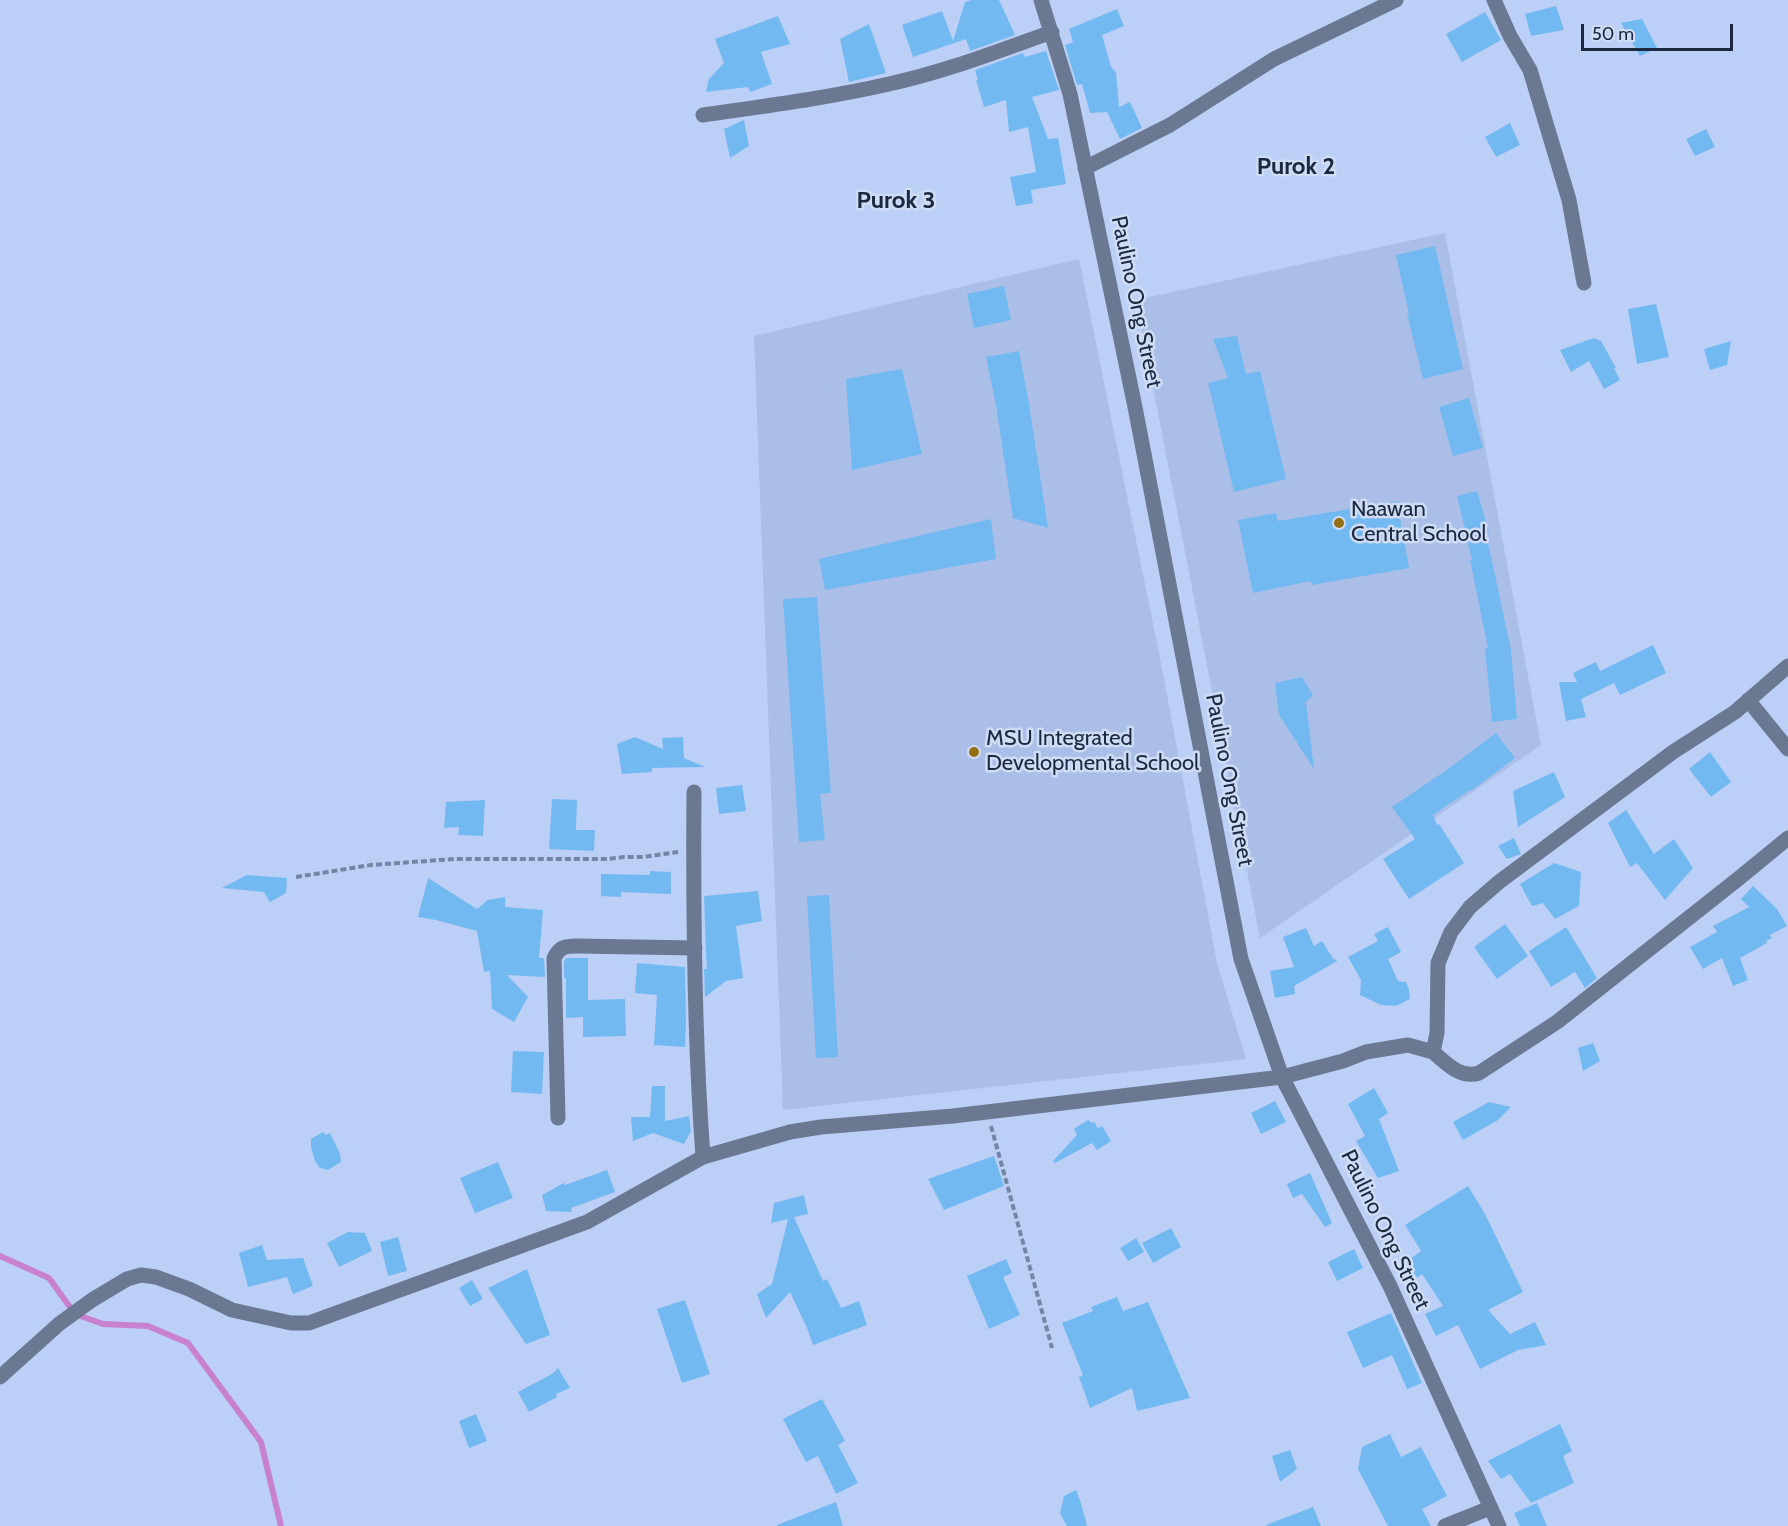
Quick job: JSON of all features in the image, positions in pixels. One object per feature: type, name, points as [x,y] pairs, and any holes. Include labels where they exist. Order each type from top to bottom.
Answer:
[{"type":"street","name":"Paulino Ong Street","points":[[1041,0],[1070,94],[1135,406],[1241,959],[1282,1077],[1390,1286],[1498,1526]]},
{"type":"street","points":[[1085,168],[1170,126],[1274,59],[1396,0]]},
{"type":"street","points":[[1494,0],[1510,36],[1530,70],[1569,200],[1584,284]]},
{"type":"street","points":[[703,115],[889,84],[991,54],[1052,32]]},
{"type":"street","points":[[1433,1052],[1437,1033],[1438,963],[1451,932],[1470,907],[1499,882],[1673,752],[1719,724],[1788,666]]},
{"type":"street","points":[[1748,700],[1788,749]]},
{"type":"street","points":[[694,792],[694,948],[703,1157]]},
{"type":"street","points":[[0,1377],[59,1324],[92,1300],[127,1280],[141,1275],[156,1277],[189,1289],[232,1310],[291,1323],[309,1323],[588,1222],[703,1157],[790,1131],[987,1112],[1282,1077],[1343,1061],[1366,1052],[1408,1045],[1433,1052],[1458,1072],[1468,1075],[1479,1073],[1557,1022],[1788,838]]},
{"type":"street","points":[[558,1118],[554,958],[559,949],[565,946],[694,948]]},
{"type":"street","points":[[1445,1526],[1490,1508]]},
{"type":"path","points":[[296,877],[371,866],[454,859],[608,859],[693,851]]},
{"type":"path","points":[[987,1112],[1052,1348]]},
{"type":"shaded area","name":"Naawan Central School","points":[[1445,233],[1541,745],[1260,938],[1136,300]]},
{"type":"shaded area","name":"MSU Integrated Developmental School","points":[[1079,259],[1162,668],[1217,963],[1246,1059],[783,1110],[754,336]]},
{"type":"building","points":[[999,0],[1015,35],[970,51],[966,39],[913,57],[902,25],[942,11],[953,41],[965,2]]},
{"type":"building","points":[[1556,6],[1564,30],[1531,36],[1525,14]]},
{"type":"building","points":[[1117,9],[1124,26],[1102,35],[1111,67],[1116,72],[1119,107],[1130,102],[1142,128],[1120,139],[1107,112],[1090,113],[1082,84],[1077,85],[1065,45],[1073,42],[1069,29]]},
{"type":"building","points":[[1485,12],[1501,40],[1462,62],[1446,34]]},
{"type":"building","points":[[778,16],[790,44],[761,52],[772,84],[750,92],[748,87],[706,92],[709,79],[724,63],[715,39]]},
{"type":"building","points":[[1642,19],[1657,48],[1640,56],[1621,23]]},
{"type":"building","points":[[869,24],[886,73],[849,82],[840,39]]},
{"type":"building","points":[[1046,51],[1059,90],[1032,97],[1048,139],[1058,138],[1066,184],[1031,190],[1033,203],[1016,206],[1010,177],[1036,172],[1028,127],[1009,132],[1006,100],[984,107],[975,70],[1023,53],[1025,57]]},
{"type":"building","points":[[744,120],[749,146],[730,158],[724,129]]},
{"type":"building","points":[[1510,123],[1520,145],[1496,157],[1485,137]]},
{"type":"building","points":[[1706,129],[1715,147],[1695,156],[1686,139]]},
{"type":"building","points":[[1435,246],[1463,369],[1423,379],[1407,314],[1409,314],[1396,255]]},
{"type":"building","points":[[1004,286],[1011,320],[974,328],[967,294]]},
{"type":"building","points":[[1656,304],[1669,357],[1637,364],[1628,309]]},
{"type":"building","points":[[1237,336],[1246,374],[1260,371],[1286,479],[1234,492],[1208,383],[1228,378],[1213,339]]},
{"type":"building","points":[[1594,338],[1601,341],[1620,380],[1604,389],[1589,361],[1571,372],[1560,350]]},
{"type":"building","points":[[1731,341],[1727,365],[1710,370],[1704,349]]},
{"type":"building","points":[[1019,351],[1048,528],[1013,518],[996,405],[986,357]]},
{"type":"building","points":[[902,369],[922,454],[852,470],[846,379]]},
{"type":"building","points":[[1469,398],[1483,448],[1453,456],[1439,407]]},
{"type":"building","points":[[1477,491],[1489,532],[1486,533],[1511,650],[1517,719],[1492,722],[1485,648],[1488,648],[1470,560],[1472,560],[1457,496]]},
{"type":"building","points":[[1397,501],[1409,568],[1312,585],[1311,581],[1253,593],[1238,520],[1276,513],[1278,521]]},
{"type":"building","points":[[991,519],[996,559],[825,590],[819,559]]},
{"type":"building","points":[[817,597],[831,793],[820,794],[825,840],[799,842],[783,599]]},
{"type":"building","points":[[1653,645],[1666,673],[1620,695],[1614,683],[1581,699],[1586,717],[1566,721],[1559,682],[1577,682],[1573,673],[1596,662],[1600,671]]},
{"type":"building","points":[[1302,677],[1313,695],[1306,702],[1314,769],[1279,715],[1275,683]]},
{"type":"building","points":[[1496,733],[1515,758],[1471,791],[1433,815],[1437,825],[1439,824],[1464,863],[1409,899],[1383,859],[1415,839],[1392,807]]},
{"type":"building","points":[[635,737],[663,749],[662,738],[683,737],[684,758],[705,767],[652,768],[652,772],[622,774],[617,744]]},
{"type":"building","points":[[1710,752],[1731,782],[1711,797],[1689,769]]},
{"type":"building","points":[[1554,772],[1565,797],[1518,827],[1513,791]]},
{"type":"building","points":[[742,785],[746,811],[719,814],[716,788]]},
{"type":"building","points":[[552,799],[577,800],[576,830],[595,830],[594,851],[549,849]]},
{"type":"building","points":[[485,800],[483,836],[458,835],[459,827],[444,828],[446,802]]},
{"type":"building","points":[[1626,810],[1654,854],[1674,839],[1693,868],[1665,900],[1637,863],[1630,867],[1608,823]]},
{"type":"building","points":[[1514,838],[1521,854],[1507,859],[1498,846]]},
{"type":"building","points":[[1554,863],[1581,872],[1579,906],[1555,919],[1543,903],[1532,906],[1520,884]]},
{"type":"building","points":[[650,871],[671,872],[671,894],[621,892],[621,897],[601,896],[601,874],[650,875]]},
{"type":"building","points":[[247,875],[287,878],[286,893],[270,902],[264,892],[222,888]]},
{"type":"building","points":[[428,878],[477,909],[488,900],[505,897],[505,907],[543,910],[539,958],[544,958],[545,977],[507,975],[528,997],[514,1022],[492,1009],[490,971],[484,972],[477,931],[418,917]]},
{"type":"building","points":[[1753,886],[1777,909],[1787,926],[1770,935],[1772,938],[1766,941],[1767,943],[1740,958],[1748,980],[1733,986],[1722,958],[1703,969],[1690,947],[1717,932],[1713,926],[1749,907],[1741,899]]},
{"type":"building","points":[[758,891],[762,921],[736,926],[743,978],[726,981],[705,997],[704,969],[707,969],[704,896]]},
{"type":"building","points":[[829,895],[838,1057],[816,1058],[807,896]]},
{"type":"building","points":[[1505,924],[1528,956],[1497,979],[1474,947]]},
{"type":"building","points":[[1388,927],[1401,952],[1388,959],[1398,981],[1406,982],[1410,999],[1396,1006],[1381,1005],[1360,995],[1361,980],[1348,957],[1378,941],[1374,934]]},
{"type":"building","points":[[1566,927],[1597,978],[1585,988],[1575,972],[1551,987],[1529,951]]},
{"type":"building","points":[[1306,928],[1314,946],[1322,941],[1337,961],[1294,986],[1295,994],[1275,998],[1270,971],[1294,967],[1283,937]]},
{"type":"building","points":[[566,958],[588,958],[588,1000],[625,999],[626,1036],[583,1037],[583,1017],[566,1018],[564,961]]},
{"type":"building","points":[[637,963],[685,967],[685,1047],[654,1045],[657,995],[635,993]]},
{"type":"building","points":[[1593,1043],[1600,1061],[1583,1071],[1578,1048]]},
{"type":"building","points":[[513,1051],[544,1052],[542,1094],[511,1092]]},
{"type":"building","points":[[652,1086],[665,1086],[665,1121],[689,1116],[691,1131],[684,1144],[653,1133],[633,1141],[631,1117],[650,1117]]},
{"type":"building","points":[[1374,1088],[1388,1113],[1379,1119],[1399,1171],[1378,1178],[1356,1141],[1365,1136],[1348,1104]]},
{"type":"building","points":[[1275,1101],[1286,1122],[1261,1134],[1251,1113]]},
{"type":"building","points":[[1489,1102],[1511,1107],[1498,1120],[1463,1140],[1453,1122]]},
{"type":"building","points":[[1088,1120],[1094,1122],[1098,1128],[1102,1126],[1111,1141],[1097,1150],[1092,1143],[1055,1163],[1053,1161],[1077,1135],[1074,1129]]},
{"type":"building","points":[[323,1132],[326,1135],[330,1133],[340,1154],[341,1162],[328,1170],[320,1168],[315,1161],[311,1147],[311,1139]]},
{"type":"building","points":[[994,1156],[1004,1186],[944,1210],[928,1179]]},
{"type":"building","points":[[498,1162],[513,1198],[475,1213],[460,1178]]},
{"type":"building","points":[[607,1170],[615,1192],[571,1208],[572,1212],[546,1211],[542,1195],[564,1183],[565,1185]]},
{"type":"building","points":[[1310,1173],[1332,1223],[1325,1227],[1302,1194],[1293,1198],[1287,1184]]},
{"type":"building","points":[[1468,1186],[1485,1214],[1523,1292],[1488,1310],[1510,1334],[1535,1322],[1546,1345],[1518,1350],[1480,1369],[1458,1325],[1436,1336],[1425,1314],[1443,1306],[1422,1274],[1417,1278],[1407,1261],[1421,1251],[1405,1225]]},
{"type":"building","points":[[804,1195],[808,1214],[794,1217],[823,1281],[827,1279],[841,1308],[859,1301],[867,1325],[813,1345],[790,1292],[766,1318],[757,1294],[772,1284],[788,1219],[771,1223],[774,1203]]},
{"type":"building","points":[[1171,1228],[1181,1247],[1153,1263],[1142,1243]]},
{"type":"building","points":[[348,1232],[365,1233],[372,1251],[339,1267],[327,1243]]},
{"type":"building","points":[[398,1237],[407,1271],[388,1276],[380,1242]]},
{"type":"building","points":[[1136,1238],[1144,1252],[1128,1261],[1120,1248]]},
{"type":"building","points":[[262,1245],[267,1260],[303,1258],[313,1286],[293,1294],[287,1277],[248,1287],[239,1253]]},
{"type":"building","points":[[1354,1249],[1363,1268],[1337,1281],[1328,1262]]},
{"type":"building","points":[[1006,1259],[1012,1273],[1003,1277],[1020,1315],[989,1329],[967,1276]]},
{"type":"building","points":[[527,1269],[550,1335],[526,1344],[488,1288]]},
{"type":"building","points":[[472,1280],[483,1299],[470,1306],[459,1288]]},
{"type":"building","points":[[1117,1297],[1123,1311],[1148,1302],[1190,1398],[1137,1411],[1132,1388],[1090,1408],[1079,1377],[1083,1375],[1062,1323],[1093,1311],[1091,1307]]},
{"type":"building","points":[[685,1300],[710,1374],[682,1383],[657,1309]]},
{"type":"building","points":[[1391,1313],[1422,1383],[1407,1389],[1392,1355],[1363,1368],[1347,1332]]},
{"type":"building","points":[[558,1368],[570,1388],[556,1394],[557,1397],[529,1412],[518,1392],[552,1374]]},
{"type":"building","points":[[822,1399],[845,1441],[838,1445],[858,1483],[836,1494],[818,1456],[806,1462],[783,1419]]},
{"type":"building","points":[[476,1414],[487,1441],[469,1448],[459,1421]]},
{"type":"building","points":[[1560,1424],[1572,1451],[1563,1456],[1574,1483],[1531,1503],[1510,1474],[1501,1479],[1488,1461]]},
{"type":"building","points":[[1390,1434],[1401,1457],[1421,1447],[1447,1496],[1422,1509],[1431,1526],[1388,1526],[1358,1469],[1362,1447]]},
{"type":"building","points":[[1290,1450],[1297,1469],[1280,1482],[1272,1456]]},
{"type":"building","points":[[1076,1490],[1087,1526],[1067,1526],[1060,1513],[1064,1496]]},
{"type":"building","points":[[836,1502],[843,1526],[777,1526],[777,1525]]},
{"type":"building","points":[[1537,1503],[1547,1526],[1520,1526],[1514,1513]]},
{"type":"building","points":[[1313,1507],[1321,1526],[1266,1525]]},
{"type":"waterway","points":[[0,1256],[49,1278],[75,1314],[103,1324],[148,1326],[188,1343],[261,1442],[281,1526]]},
{"type":"place","name":"Naawan Central School","points":[[1339,523]]},
{"type":"place","name":"MSU Integrated Developmental School","points":[[974,752]]},
{"type":"district","name":"Purok 2","points":[[1296,167]]},
{"type":"district","name":"Purok 3","points":[[896,201]]}]
